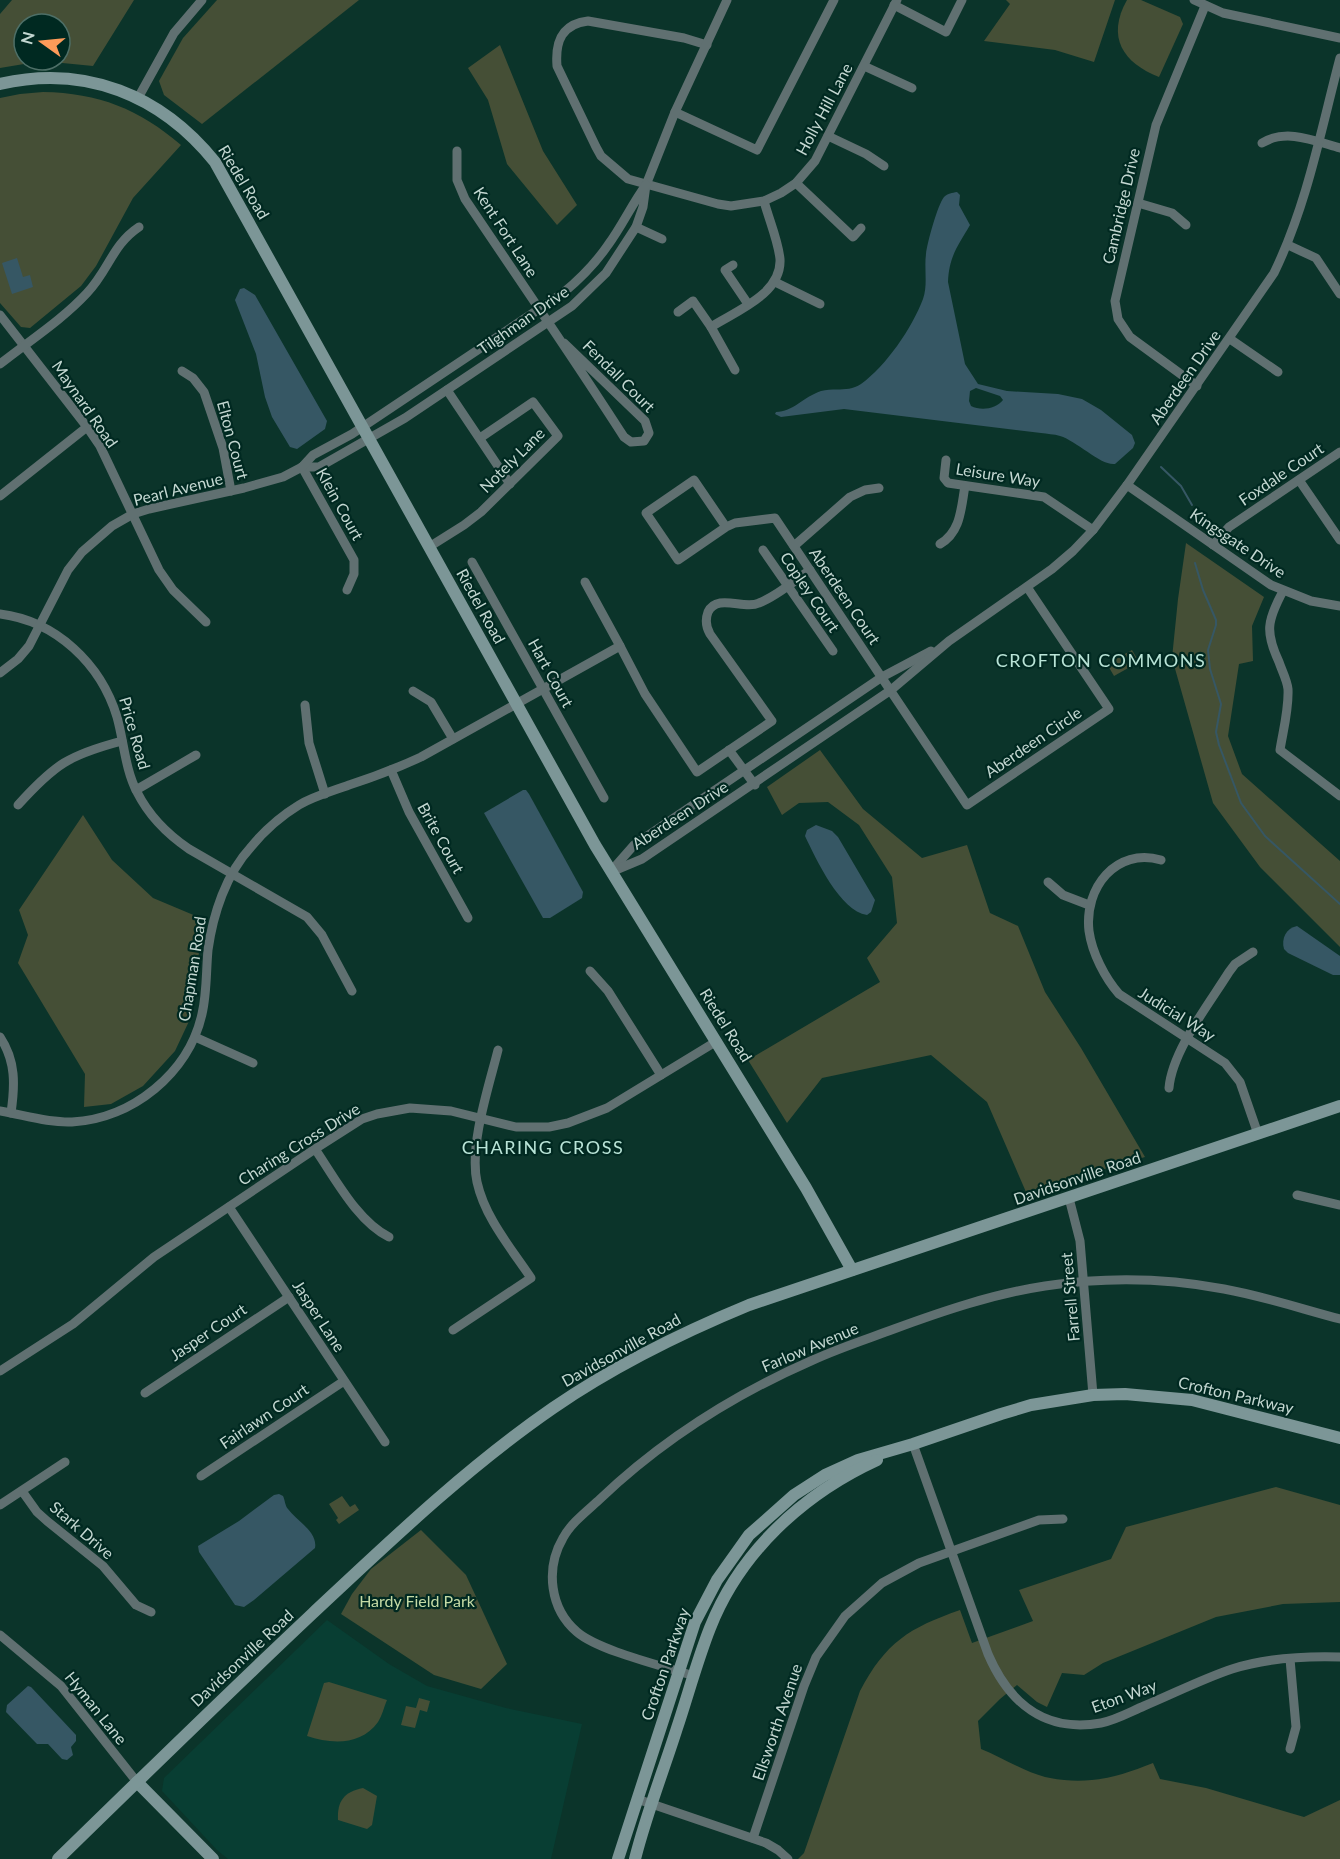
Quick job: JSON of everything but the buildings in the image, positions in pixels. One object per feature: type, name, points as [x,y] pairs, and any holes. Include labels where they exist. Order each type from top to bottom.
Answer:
[{"type":"street","points":[[138,98],[174,33],[202,0]]},
{"type":"street","name":"Tilghman Drive","points":[[362,426],[577,282],[595,263],[646,185],[675,112],[727,0]]},
{"type":"street","points":[[675,112],[757,150],[834,0]]},
{"type":"street","points":[[896,3],[946,32],[962,0]]},
{"type":"street","points":[[1194,0],[1223,12],[1340,38]]},
{"type":"street","name":"Holly Hill Lane","points":[[706,45],[684,38],[588,21],[573,25],[562,35],[556,52],[557,66],[601,156],[628,179],[718,204],[748,205],[764,201],[796,183],[815,161],[896,3]]},
{"type":"street","name":"Cambridge Drive","points":[[1197,386],[1130,337],[1118,319],[1115,301],[1158,118],[1204,6]]},
{"type":"street","name":"Aberdeen Drive","points":[[611,872],[642,859],[891,690],[949,641],[1052,569],[1093,530],[1197,386],[1274,273],[1288,245],[1300,208],[1340,58]]},
{"type":"street","points":[[864,66],[912,88]]},
{"type":"street","name":"Riedel Road","points":[[0,84],[42,77],[86,80],[114,87],[168,116],[187,131],[215,162],[611,872],[717,1041],[806,1188],[852,1270]]},
{"type":"street","points":[[1262,143],[1270,137],[1285,135],[1340,148]]},
{"type":"street","points":[[828,136],[866,154],[884,166]]},
{"type":"street","name":"Kent Fort Lane","points":[[457,152],[456,171],[459,188],[548,323]]},
{"type":"street","points":[[796,183],[853,237],[861,228]]},
{"type":"street","name":"Tilghman Drive","points":[[369,438],[447,390],[572,306],[606,273],[636,227],[643,207],[646,185]]},
{"type":"street","points":[[711,327],[761,296],[775,282],[780,260],[764,201]]},
{"type":"street","points":[[1138,203],[1172,213],[1186,225]]},
{"type":"street","points":[[0,364],[88,292],[101,276],[120,242],[139,227]]},
{"type":"street","points":[[636,227],[662,239]]},
{"type":"street","points":[[1288,245],[1316,258],[1340,294]]},
{"type":"street","points":[[734,265],[725,270],[748,304]]},
{"type":"street","points":[[775,282],[820,304]]},
{"type":"street","points":[[678,312],[693,301],[711,327],[735,370]]},
{"type":"street","name":"Maynard Road","points":[[0,315],[100,446],[165,580],[206,622]]},
{"type":"street","name":"Fendall Court","points":[[548,323],[564,343],[624,437],[631,442],[644,441],[649,433],[645,421],[564,343]]},
{"type":"street","points":[[1230,339],[1278,372]]},
{"type":"street","name":"Elton Court","points":[[182,371],[193,378],[204,392],[223,448],[231,491]]},
{"type":"street","points":[[447,390],[510,484]]},
{"type":"street","name":"Notely Lane","points":[[429,547],[481,512],[558,436],[533,402],[480,438]]},
{"type":"street","name":"Pearl Avenue","points":[[0,673],[24,653],[40,626],[59,585],[82,552],[105,532],[133,514],[283,477],[302,467],[313,455],[362,426]]},
{"type":"street","points":[[0,496],[87,427]]},
{"type":"street","name":"Pearl Avenue","points":[[302,467],[319,467],[369,438]]},
{"type":"street","name":"Foxdale Court","points":[[1213,545],[1229,527],[1340,452]]},
{"type":"street","name":"Leisure Way","points":[[946,460],[945,481],[1044,497],[1093,530]]},
{"type":"street","name":"Klein Court","points":[[302,467],[354,560],[354,574],[347,590]]},
{"type":"street","points":[[694,480],[726,527],[678,560],[646,513],[694,480]]},
{"type":"street","points":[[1299,480],[1340,540]]},
{"type":"street","name":"Kingsgate Drive","points":[[1127,485],[1283,591],[1311,601],[1340,606]]},
{"type":"street","points":[[940,544],[949,539],[954,532],[965,486]]},
{"type":"street","points":[[794,546],[850,497],[865,490],[879,488]]},
{"type":"street","name":"Aberdeen Court","points":[[726,527],[735,523],[775,518],[891,690]]},
{"type":"street","name":"Copley Court","points":[[763,550],[833,651]]},
{"type":"street","name":"Hart Court","points":[[472,562],[604,798]]},
{"type":"street","points":[[585,582],[645,694],[697,772],[772,721],[710,634],[706,622],[709,610],[716,603],[756,605],[810,570]]},
{"type":"street","name":"Aberdeen Circle","points":[[891,690],[967,805],[1109,709],[1027,587]]},
{"type":"street","points":[[1283,591],[1272,612],[1268,633],[1288,689],[1280,750],[1340,796]]},
{"type":"street","name":"Price Road","points":[[0,614],[40,626],[66,641],[83,656],[99,677],[110,699],[130,774],[136,790],[154,819],[175,839],[232,874],[298,910],[310,920],[322,935],[352,991]]},
{"type":"street","name":"Aberdeen Drive","points":[[611,872],[634,845],[882,677],[949,641]]},
{"type":"street","name":"Chapman Road","points":[[0,1111],[69,1122],[111,1114],[145,1096],[158,1086],[185,1055],[195,1037],[202,1013],[213,925],[232,874],[249,848],[281,818],[300,805],[391,771],[518,704],[620,646]]},
{"type":"street","points":[[413,691],[431,702],[453,739]]},
{"type":"street","points":[[306,705],[309,742],[325,794]]},
{"type":"street","points":[[18,805],[45,775],[70,758],[87,750],[122,741]]},
{"type":"street","points":[[729,750],[754,785]]},
{"type":"street","points":[[136,790],[196,755]]},
{"type":"street","name":"Brite Court","points":[[391,771],[402,799],[468,918]]},
{"type":"street","points":[[1047,882],[1063,895],[1089,905],[1101,882],[1116,865],[1142,856],[1161,860]]},
{"type":"street","name":"Judicial Way","points":[[1089,905],[1089,928],[1093,949],[1112,987],[1127,1001],[1215,1056],[1234,1072],[1240,1082],[1258,1134]]},
{"type":"street","points":[[1169,1088],[1173,1068],[1188,1039],[1229,972],[1253,952]]},
{"type":"street","points":[[590,971],[608,991],[661,1075]]},
{"type":"street","points":[[0,1036],[7,1047],[14,1074],[15,1087],[11,1113]]},
{"type":"street","points":[[195,1037],[253,1063]]},
{"type":"street","name":"Charing Cross Drive","points":[[0,1371],[65,1330],[154,1257],[362,1119],[394,1110],[429,1108],[516,1127],[533,1128],[568,1123],[607,1108],[717,1041]]},
{"type":"street","points":[[453,1330],[531,1278],[494,1223],[481,1196],[475,1165],[482,1119],[498,1050]]},
{"type":"street","name":"Davidsonville Road","points":[[58,1859],[232,1690],[410,1523],[479,1465],[553,1408],[622,1365],[706,1323],[749,1305],[1340,1106]]},
{"type":"street","points":[[315,1149],[364,1219],[377,1231],[389,1237]]},
{"type":"street","points":[[1297,1195],[1340,1205]]},
{"type":"street","name":"Farrell Street","points":[[1069,1198],[1078,1229],[1093,1395]]},
{"type":"street","name":"Jasper Lane","points":[[229,1207],[385,1442]]},
{"type":"street","name":"Farlow Avenue","points":[[694,1676],[596,1644],[579,1634],[566,1619],[555,1598],[552,1577],[555,1555],[564,1535],[571,1527],[613,1487],[674,1438],[710,1414],[782,1374],[843,1347],[965,1305],[1014,1291],[1083,1281],[1121,1280],[1188,1284],[1249,1295],[1340,1319]]},
{"type":"street","name":"Jasper Court","points":[[145,1393],[289,1297]]},
{"type":"street","name":"Fairlawn Court","points":[[201,1476],[344,1381]]},
{"type":"street","name":"Crofton Parkway","points":[[618,1859],[695,1622],[705,1602],[717,1580],[749,1535],[794,1495],[825,1474],[858,1460],[1031,1405],[1093,1395],[1125,1394],[1192,1400],[1340,1438]]},
{"type":"street","name":"Crofton Parkway","points":[[635,1859],[710,1628],[730,1588],[761,1545],[780,1525],[826,1488],[860,1468],[913,1444]]},
{"type":"street","name":"Eton Way","points":[[913,1444],[998,1677],[1021,1703],[1035,1713],[1072,1725],[1103,1722],[1216,1675],[1252,1664],[1290,1659],[1340,1657]]},
{"type":"street","points":[[0,1505],[65,1462]]},
{"type":"street","name":"Stark Drive","points":[[22,1491],[47,1521],[98,1561],[136,1605],[151,1612]]},
{"type":"street","name":"Ellsworth Avenue","points":[[753,1838],[804,1686],[816,1657],[845,1616],[882,1583],[919,1563],[1039,1520],[1063,1519]]},
{"type":"street","name":"Hyman Lane","points":[[0,1635],[61,1686],[137,1782]]},
{"type":"street","points":[[1290,1659],[1296,1727],[1290,1749]]},
{"type":"street","points":[[137,1782],[213,1859]]},
{"type":"street","points":[[637,1799],[753,1838],[778,1850],[788,1859]]},
{"type":"shaded area","points":[[957,192],[960,195],[959,205],[970,225],[952,258],[948,282],[965,364],[978,384],[1007,391],[1058,394],[1082,399],[1101,410],[1132,435],[1135,443],[1133,448],[1115,464],[1109,464],[1067,439],[1053,434],[844,409],[781,417],[775,414],[821,391],[856,387],[889,357],[905,334],[923,299],[928,241],[939,207],[944,197]],"holes":[[[976,388],[1000,396],[1003,400],[988,408],[975,408],[969,401],[970,391]]]},
{"type":"shaded area","points":[[17,258],[23,277],[30,275],[33,287],[12,294],[2,263]]},
{"type":"shaded area","points":[[244,288],[255,295],[327,421],[325,429],[297,449],[290,447],[272,417],[265,397],[256,354],[235,300],[240,289]]},
{"type":"shaded area","points":[[523,790],[529,794],[583,892],[582,898],[550,918],[543,918],[484,813]]},
{"type":"shaded area","points":[[816,825],[832,831],[838,837],[875,900],[871,912],[867,915],[847,904],[822,870],[805,836],[807,830]]},
{"type":"shaded area","points":[[1297,926],[1340,956],[1340,975],[1333,975],[1284,949],[1285,934]]},
{"type":"shaded area","points":[[274,1495],[283,1496],[288,1509],[310,1532],[315,1548],[254,1600],[244,1607],[235,1605],[199,1552],[198,1546],[239,1521]]},
{"type":"shaded area","points":[[327,1620],[389,1664],[427,1686],[506,1708],[582,1724],[551,1859],[228,1859],[217,1850],[162,1791],[164,1778]]},
{"type":"shaded area","points":[[28,1686],[76,1735],[76,1741],[71,1747],[73,1755],[67,1760],[62,1759],[48,1744],[37,1744],[6,1712],[7,1705]]},
{"type":"green space","points":[[12,0],[134,0],[93,66],[72,64],[72,12],[12,12],[12,66],[0,68],[0,14]]},
{"type":"green space","points":[[217,0],[359,0],[202,124],[164,95],[159,81],[183,38]]},
{"type":"green space","points":[[1006,0],[1115,0],[1094,62],[1055,50],[984,41],[1010,4]]},
{"type":"green space","points":[[1127,0],[1141,0],[1180,17],[1183,24],[1159,77],[1136,64],[1122,47],[1118,37],[1118,26]]},
{"type":"green space","points":[[500,45],[543,151],[577,205],[557,225],[507,164],[488,100],[468,68]]},
{"type":"green space","points":[[43,92],[82,96],[117,105],[150,122],[181,145],[133,198],[96,266],[81,286],[30,328],[21,327],[0,303],[0,98]]},
{"type":"green space","points":[[1186,543],[1264,597],[1252,626],[1253,661],[1239,664],[1228,736],[1242,774],[1340,861],[1340,947],[1260,867],[1213,803],[1172,658]]},
{"type":"green space","points":[[1132,650],[1139,662],[1114,676],[1107,664]]},
{"type":"green space","points":[[820,750],[863,809],[922,858],[967,845],[990,913],[1018,926],[1045,992],[1145,1157],[1026,1192],[987,1102],[931,1055],[822,1078],[787,1123],[748,1060],[880,982],[867,958],[897,923],[892,877],[859,825],[828,802],[799,803],[782,815],[767,787]]},
{"type":"green space","points":[[83,815],[112,860],[153,898],[203,919],[191,1017],[175,1051],[143,1086],[111,1104],[84,1107],[85,1074],[18,963],[28,935],[19,910]]},
{"type":"green space","points":[[1276,1487],[1340,1505],[1340,1602],[1283,1604],[1216,1617],[1103,1663],[1084,1675],[1062,1673],[1047,1707],[1037,1702],[1017,1685],[978,1721],[981,1749],[1029,1772],[1060,1780],[1100,1779],[1153,1763],[1160,1779],[1206,1788],[1304,1817],[1340,1800],[1340,1859],[798,1859],[804,1853],[860,1691],[879,1660],[901,1639],[927,1623],[960,1610],[972,1643],[1033,1621],[1019,1590],[1111,1559],[1126,1527]]},
{"type":"green space","points":[[342,1496],[350,1507],[355,1504],[359,1510],[339,1524],[329,1504]]},
{"type":"green space","name":"Hardy Field Park","points":[[421,1530],[466,1575],[507,1664],[481,1689],[434,1675],[341,1614],[352,1594],[371,1569]]},
{"type":"green space","points":[[329,1682],[387,1700],[379,1720],[371,1730],[345,1741],[326,1741],[307,1736],[324,1683]]},
{"type":"green space","points":[[419,1698],[430,1701],[427,1712],[420,1710],[415,1728],[401,1725],[406,1706],[416,1708]]},
{"type":"green space","points":[[363,1788],[377,1796],[372,1825],[367,1829],[338,1820],[340,1803],[343,1798]]},
{"type":"waterway","points":[[1161,467],[1181,486],[1192,505]]},
{"type":"waterway","points":[[1195,563],[1203,590],[1216,620],[1208,650],[1210,669],[1221,704],[1216,732],[1241,803],[1265,836],[1340,904]]},
{"type":"district","name":"CROFTON COMMONS","points":[[1101,661]]},
{"type":"district","name":"CHARING CROSS","points":[[543,1148]]}]
